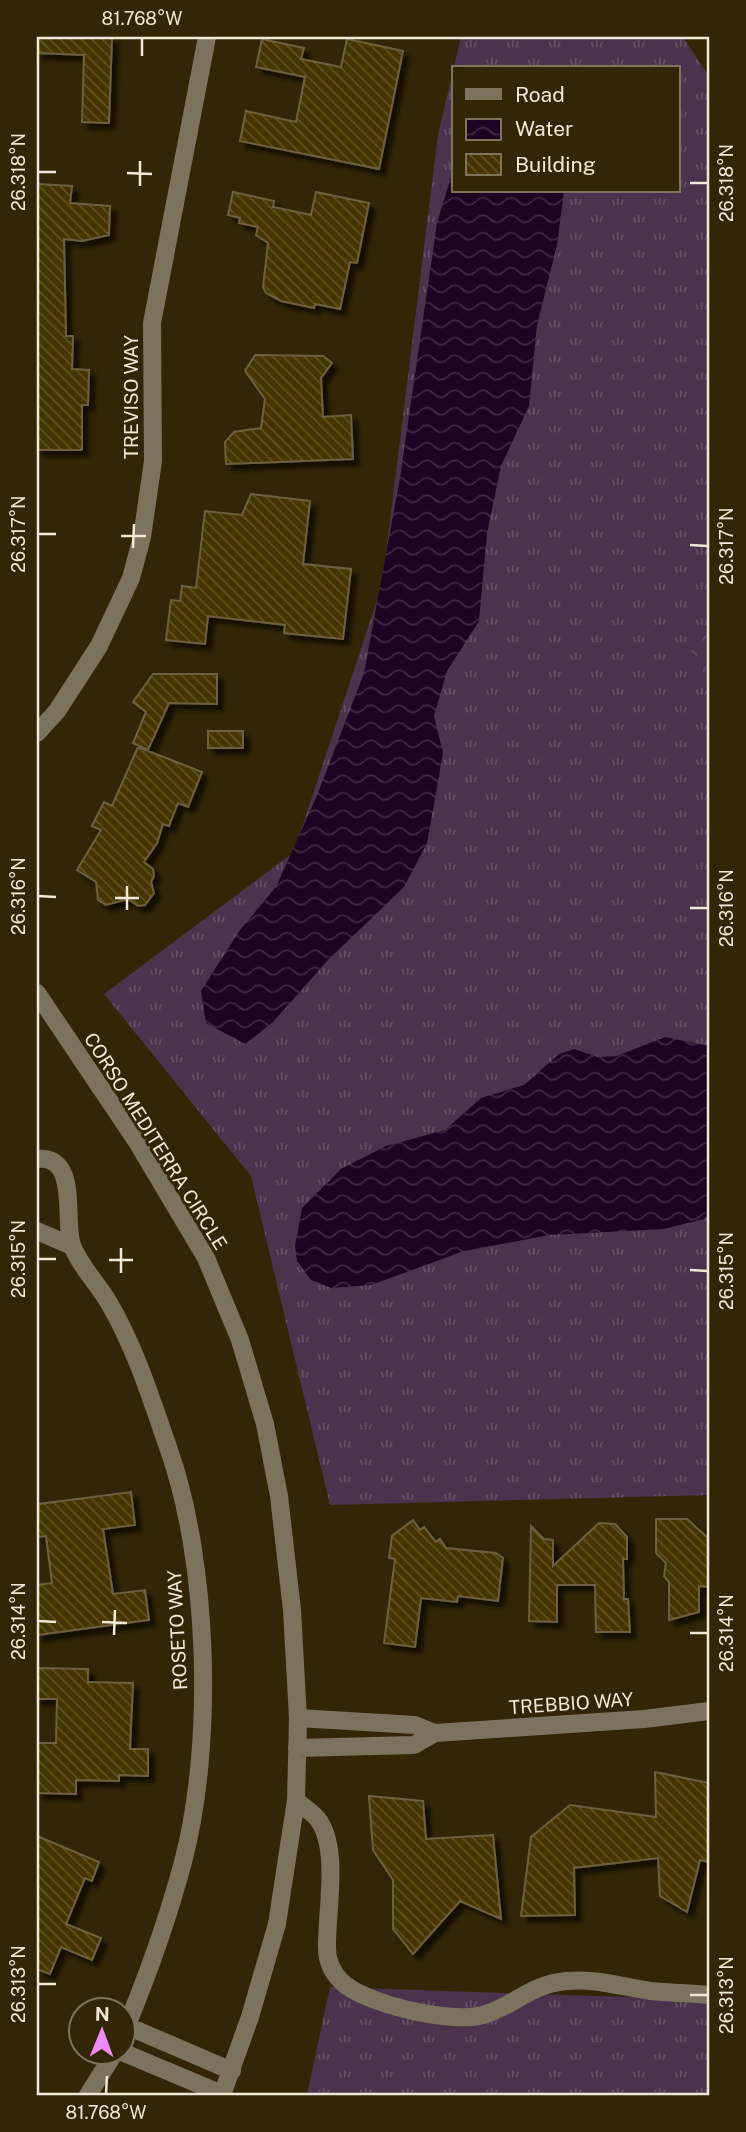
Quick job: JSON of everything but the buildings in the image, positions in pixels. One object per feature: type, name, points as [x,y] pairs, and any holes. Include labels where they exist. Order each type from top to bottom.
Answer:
[{"type":"street","name":"TREVISO WAY","points":[[37,733],[57,710],[99,646],[131,578],[142,537],[153,461],[152,323],[207,37]]},
{"type":"street","name":"CORSO MEDITERRA CIRCLE","points":[[37,993],[136,1142],[206,1258],[240,1340],[265,1424],[279,1496],[292,1610],[298,1718],[296,1800],[277,1924],[232,2071],[222,2095]]},
{"type":"street","name":"ROSETO WAY","points":[[37,1159],[46,1158],[60,1167],[68,1187],[67,1215],[72,1246],[110,1304],[170,1453],[194,1546],[201,1632],[202,1743],[184,1860],[151,1968],[136,2004]]},
{"type":"street","points":[[37,1231],[72,1246]]},
{"type":"street","name":"TREBBIO WAY","points":[[298,1718],[415,1725],[435,1733],[644,1719],[709,1711]]},
{"type":"street","name":"TREBBIO WAY","points":[[297,1748],[414,1745],[435,1733]]},
{"type":"street","points":[[296,1800],[318,1819],[328,1843],[330,1895],[327,1949],[330,1966],[341,1982],[358,1994],[403,2008],[455,2018],[484,2015],[538,1986],[567,1980],[598,1981],[650,1991],[709,1995]]},
{"type":"street","name":"ROSETO WAY","points":[[136,2035],[232,2071]]},
{"type":"street","points":[[136,2058],[222,2095]]},
{"type":"street","points":[[89,2095],[107,2066]]},
{"type":"green space","points":[[461,37],[683,37],[709,76],[709,1495],[330,1505],[251,1176],[104,994],[294,852],[382,585],[438,135],[452,75],[452,192],[680,192],[680,66],[454,66]]},
{"type":"green space","points":[[709,631],[709,682],[703,678],[689,646],[701,634]]},
{"type":"green space","points":[[330,1987],[709,2000],[709,2095],[307,2095]]},
{"type":"water","points":[[452,174],[452,192],[564,192],[557,245],[537,325],[529,406],[501,466],[487,533],[479,621],[447,671],[434,716],[443,753],[427,843],[404,887],[328,960],[273,1022],[245,1044],[206,1023],[201,991],[240,930],[276,887],[318,793],[364,673],[400,478],[437,223]]},
{"type":"water","points":[[665,1037],[709,1046],[709,1215],[704,1219],[664,1229],[550,1235],[464,1251],[371,1285],[331,1288],[311,1280],[297,1261],[295,1246],[302,1208],[341,1169],[386,1146],[445,1130],[481,1098],[524,1085],[559,1054],[574,1049],[598,1057],[617,1056]]}]
